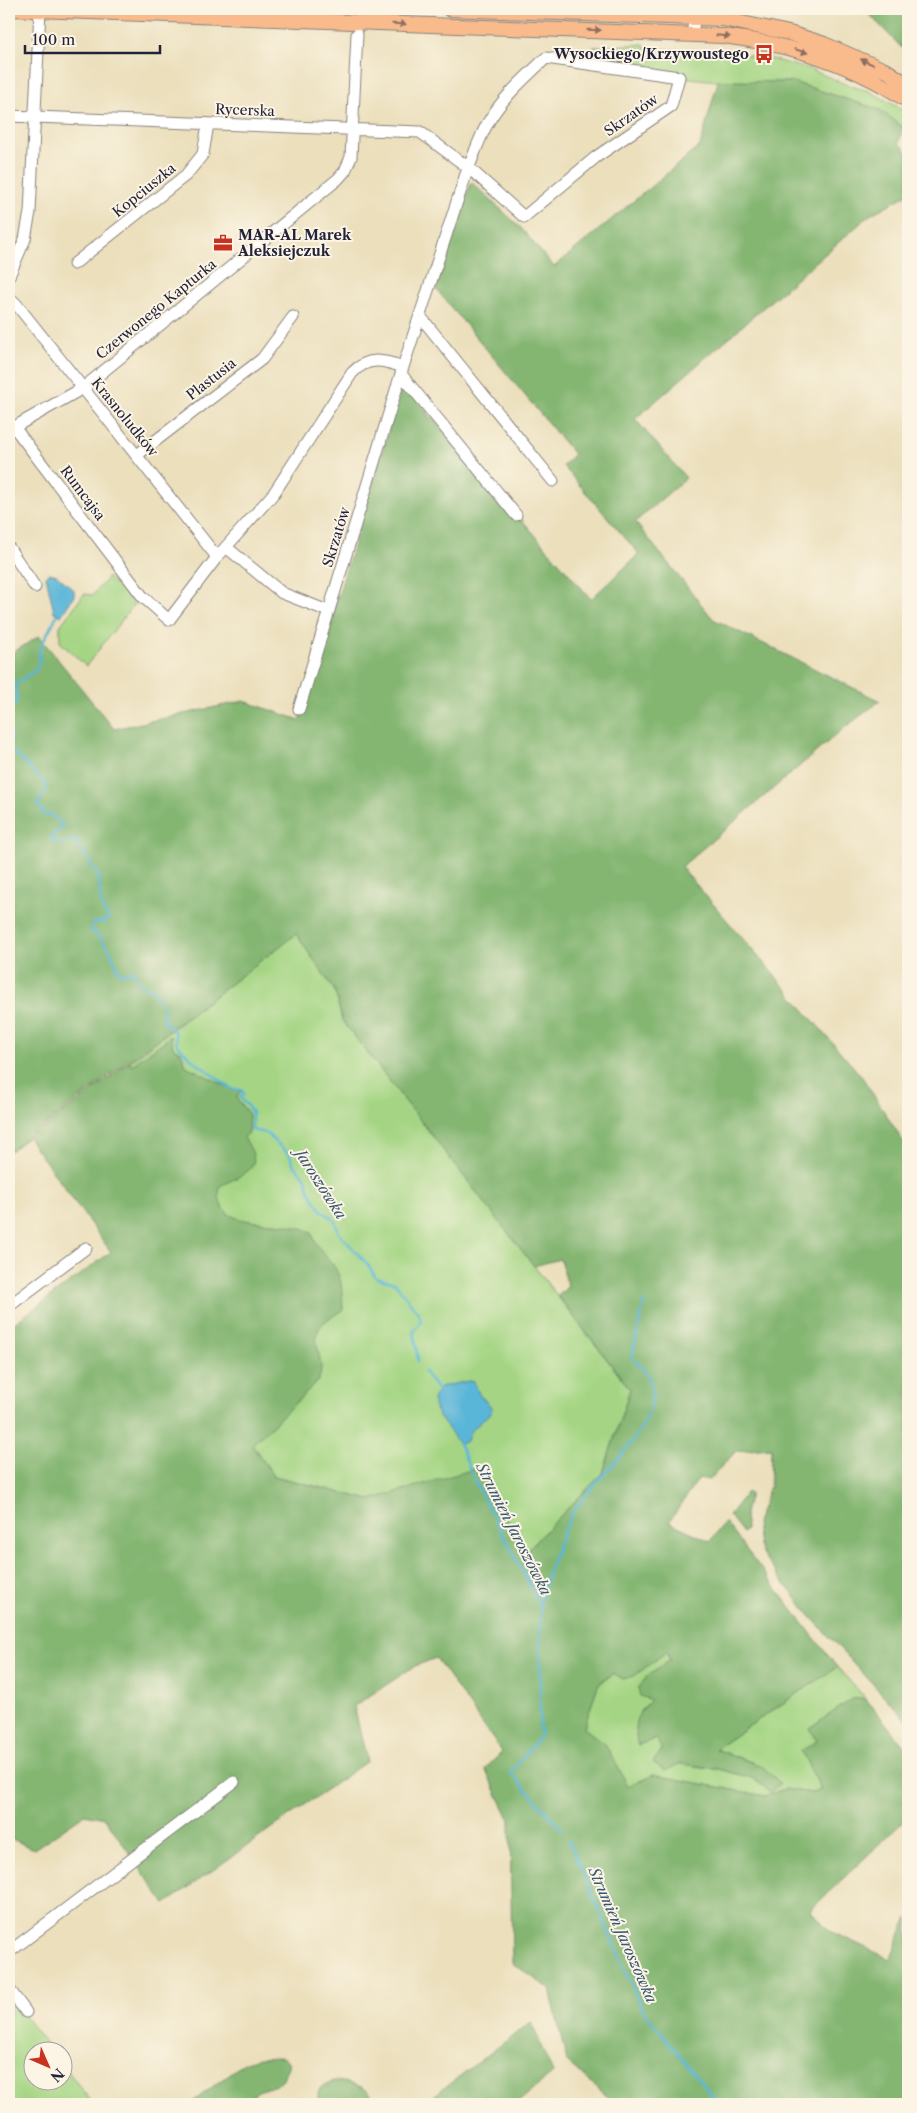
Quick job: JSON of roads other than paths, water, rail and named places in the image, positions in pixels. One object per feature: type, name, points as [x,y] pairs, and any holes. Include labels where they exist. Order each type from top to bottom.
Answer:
[{"type":"main road","points":[[9,9],[692,34],[753,40],[802,50],[881,83],[908,101]]},
{"type":"main road","points":[[281,20],[290,14],[291,9]]},
{"type":"main road","points":[[450,9],[693,12],[789,33],[824,44],[887,71],[908,85]]},
{"type":"street","points":[[9,276],[19,255],[30,212],[40,10]]},
{"type":"street","points":[[692,34],[693,12]]},
{"type":"street","name":"Czerwonego Kapturka","points":[[12,429],[83,388],[338,179],[349,165],[353,130],[358,34]]},
{"type":"street","name":"Skrzatów","points":[[299,709],[402,371],[469,168],[490,119],[507,97],[546,58],[679,77],[670,106],[596,157],[524,217],[469,168]]},
{"type":"street","name":"Rycerska","points":[[9,116],[420,132],[469,168]]},
{"type":"street","name":"Kopciuszka","points":[[74,264],[186,175],[203,154],[208,124]]},
{"type":"street","name":"Krasnoludków","points":[[9,297],[217,557]]},
{"type":"street","points":[[420,316],[553,481]]},
{"type":"street","name":"Plastusia","points":[[137,456],[262,359],[293,317]]},
{"type":"street","points":[[217,557],[274,493],[352,373],[365,363],[374,360],[384,361],[402,371],[516,515]]},
{"type":"street","name":"Rumcajsa","points":[[12,429],[143,597],[169,620],[217,557]]},
{"type":"street","points":[[226,547],[282,593],[328,610]]},
{"type":"street","points":[[9,548],[35,587]]},
{"type":"street","points":[[9,1306],[86,1248]]},
{"type":"street","points":[[9,1952],[234,1782]]},
{"type":"street","points":[[9,1988],[26,2012]]},
{"type":"water","points":[[50,573],[57,575],[74,590],[74,596],[61,616],[54,612],[46,576]]},
{"type":"water","points":[[469,1381],[474,1382],[479,1394],[492,1411],[469,1433],[467,1441],[460,1444],[439,1416],[433,1399],[440,1387]]},
{"type":"waterway","points":[[9,713],[17,701],[15,684],[36,670],[39,664],[40,648],[57,615]]},
{"type":"waterway","points":[[9,727],[11,739],[9,750]]},
{"type":"waterway","name":"Jaroszówka","points":[[9,750],[19,757],[46,785],[46,791],[37,804],[45,815],[50,814],[62,824],[62,828],[52,836],[51,840],[59,844],[77,840],[82,854],[90,859],[91,867],[99,875],[101,903],[108,918],[105,921],[92,924],[91,932],[96,933],[111,952],[119,972],[124,974],[133,971],[141,985],[151,989],[158,997],[164,1011],[164,1021],[175,1032],[177,1045],[194,1061],[232,1089],[242,1090],[244,1094],[240,1097],[252,1112],[252,1130],[266,1133],[290,1155],[294,1165],[306,1178],[309,1191],[321,1210],[335,1221],[339,1233],[368,1265],[376,1278],[395,1283],[419,1314],[421,1321],[414,1331],[418,1361]]},
{"type":"waterway","points":[[540,1604],[553,1558],[572,1514],[582,1499],[624,1451],[647,1417],[652,1399],[650,1381],[632,1357],[644,1302]]},
{"type":"waterway","name":"Strumień Jaroszówka","points":[[424,1371],[439,1392]]},
{"type":"waterway","name":"Strumień Jaroszówka","points":[[459,1443],[476,1484],[540,1604],[540,1736],[511,1773],[562,1829]]},
{"type":"waterway","name":"Strumień Jaroszówka","points":[[569,1841],[642,2009],[719,2104]]},
{"type":"place","name":"Wysockiego/Krzywoustego","points":[[764,54]]},
{"type":"place","name":"MAR-AL Marek Aleksiejczuk","points":[[223,243]]}]
